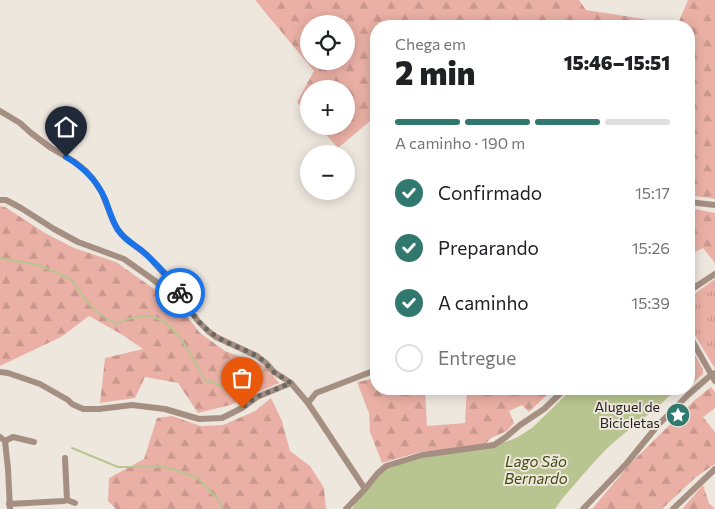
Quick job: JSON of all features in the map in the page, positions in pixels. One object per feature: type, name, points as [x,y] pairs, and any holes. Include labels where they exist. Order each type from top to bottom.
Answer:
[{"type":"street","points":[[0,111],[20,123],[30,133],[86,171],[102,193],[118,230],[126,239],[147,255],[179,290],[186,305],[198,321],[216,337],[257,356],[274,372],[291,383],[308,404],[365,489]]},
{"type":"street","points":[[0,200],[6,200],[21,208],[78,242],[124,259],[186,305]]},
{"type":"street","points":[[695,203],[715,205]]},
{"type":"street","points":[[695,287],[715,274]]},
{"type":"street","points":[[695,345],[714,377],[695,390]]},
{"type":"street","points":[[0,372],[40,384],[83,409],[132,405],[165,410],[199,419],[222,418],[242,408],[256,397],[291,383]]},
{"type":"street","points":[[308,404],[316,393],[370,372]]},
{"type":"street","points":[[346,509],[386,466],[422,456],[494,445],[544,409],[559,395]]},
{"type":"street","points":[[583,509],[627,463],[658,425],[688,395]]},
{"type":"street","points":[[34,442],[13,437],[2,439],[8,469],[10,507],[67,500],[75,503]]},
{"type":"street","points":[[66,458],[67,500]]},
{"type":"street","points":[[673,509],[715,469]]},
{"type":"green space","points":[[255,0],[579,0],[586,10],[645,20],[370,20],[370,121],[355,134],[355,80],[309,80],[313,70],[355,70],[355,15],[300,15],[300,54]]},
{"type":"green space","points":[[688,0],[715,0],[715,199],[695,196],[695,20],[680,20]]},
{"type":"green space","points":[[326,135],[353,135],[342,145],[335,145]]},
{"type":"green space","points":[[0,206],[5,207],[45,233],[74,248],[116,262],[181,308],[200,333],[225,351],[266,367],[279,383],[230,405],[198,413],[178,383],[145,377],[135,398],[100,403],[105,358],[143,349],[89,316],[61,337],[0,366]]},
{"type":"green space","points":[[695,209],[715,213],[715,263],[703,248],[695,252]]},
{"type":"green space","points":[[715,279],[714,367],[695,335],[695,294]]},
{"type":"green space","points":[[695,355],[703,369],[703,374],[695,381]]},
{"type":"green space","points":[[370,379],[370,395],[425,395],[427,426],[465,423],[467,395],[547,395],[529,412],[522,405],[509,411],[514,423],[507,431],[491,438],[484,445],[420,452],[382,463],[370,432],[369,413],[357,382]]},
{"type":"green space","points":[[711,387],[715,392],[715,408],[703,417],[715,432],[715,464],[696,477],[662,509],[592,509],[630,464],[696,399]]},
{"type":"green space","points":[[271,398],[282,421],[290,451],[310,466],[324,488],[326,509],[116,509],[108,501],[109,478],[144,459],[157,418],[172,416],[201,426],[223,425],[255,411]]},
{"type":"green space","points":[[703,485],[709,503],[715,509],[682,509]]},
{"type":"water","name":"Lago São Bernardo","points":[[566,395],[670,395],[607,449],[555,509],[352,509],[362,490],[387,468],[406,461],[474,448],[493,442],[505,442],[516,438],[532,428]]},
{"type":"waterway","points":[[0,258],[39,265],[71,279],[94,310],[116,324],[140,316],[150,316],[163,321],[178,335],[205,380],[232,389],[264,369]]},
{"type":"waterway","points":[[72,448],[118,467],[166,467],[198,478],[221,503],[222,509]]},
{"type":"way so far","points":[[180,293],[186,305],[208,331],[216,337],[262,359],[274,372],[291,383],[256,397],[242,408]]},
{"type":"place","name":"Aluguel de Bicicletas","points":[[678,415]]},
{"type":"route","points":[[66,157],[81,166],[98,186],[121,234],[147,255],[180,293]]}]
